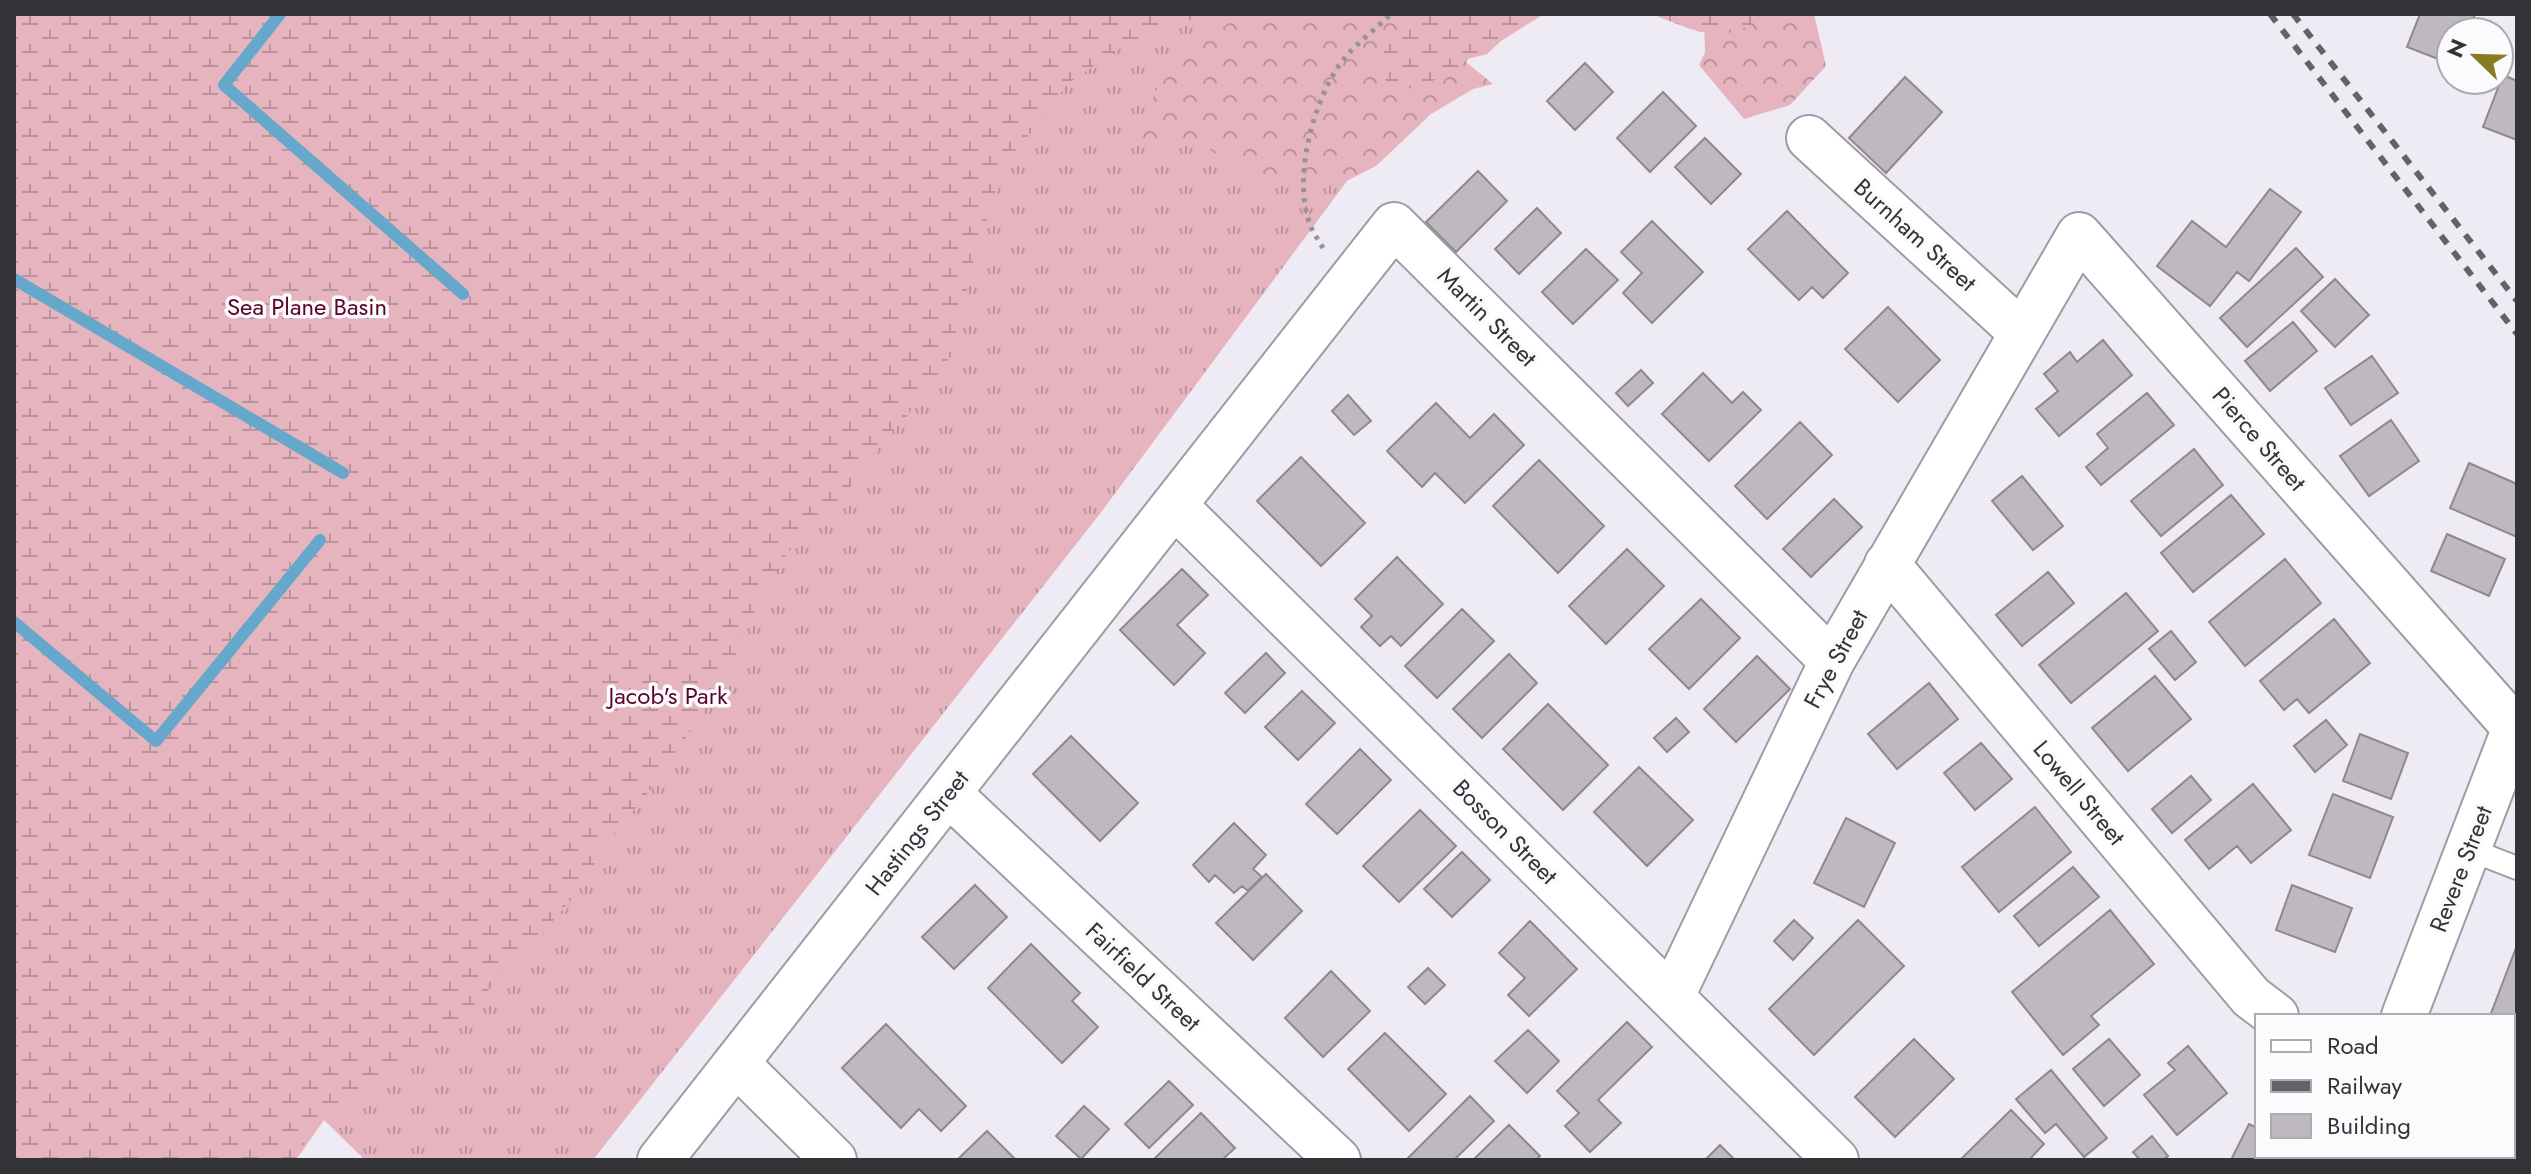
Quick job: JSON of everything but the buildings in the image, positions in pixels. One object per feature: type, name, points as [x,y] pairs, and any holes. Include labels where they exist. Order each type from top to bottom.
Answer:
[{"type":"street","name":"Burnham Street","points":[[1809,138],[2022,333]]},
{"type":"street","name":"Martin Street","points":[[1174,505],[1394,225],[1832,661]]},
{"type":"street","name":"Pierce Street","points":[[2022,333],[2079,235],[2516,725]]},
{"type":"street","name":"Frye Street","points":[[1672,996],[1832,661],[2022,333]]},
{"type":"street","name":"Hastings Street","points":[[660,1160],[1174,505]]},
{"type":"street","name":"Bosson Street","points":[[1174,505],[1836,1160]]},
{"type":"street","name":"Lowell Street","points":[[1887,564],[2251,997],[2273,1014]]},
{"type":"street","name":"Revere Street","points":[[2405,1014],[2516,725]]},
{"type":"street","name":"Fairfield Street","points":[[948,793],[1338,1160]]},
{"type":"street","points":[[736,1063],[834,1160]]},
{"type":"lane","points":[[2468,849],[2517,868]]},
{"type":"path","points":[[1350,282],[1331,262],[1310,225],[1303,188],[1306,156],[1317,107],[1340,64],[1391,14]]},
{"type":"green space","points":[[14,14],[1471,14],[1102,511],[593,1160],[365,1160],[324,1120],[296,1160],[14,1160]]},
{"type":"green space","points":[[14,14],[1250,14],[1197,18],[1162,27],[1117,50],[1066,85],[1043,119],[1014,152],[996,189],[967,284],[967,297],[955,335],[953,353],[905,419],[888,434],[839,503],[819,513],[784,558],[757,606],[715,695],[644,798],[607,842],[579,890],[532,946],[454,1025],[427,1050],[382,1083],[318,1123],[294,1160],[14,1160]]},
{"type":"green space","points":[[1243,14],[1499,14],[1466,62],[1493,84],[1473,89],[1431,114],[1376,166],[1337,186],[1258,180],[1199,143],[1133,145],[1163,75],[1199,43]]},
{"type":"green space","points":[[1413,14],[1544,14],[1501,41],[1487,54],[1468,59],[1451,72],[1408,89],[1387,83],[1377,64]]},
{"type":"green space","points":[[1651,14],[1767,14],[1736,31],[1709,34]]},
{"type":"green space","points":[[1704,14],[1814,14],[1826,66],[1790,105],[1744,119],[1699,65],[1705,52]]},
{"type":"waterway","points":[[280,14],[224,85],[463,294]]},
{"type":"waterway","points":[[14,279],[343,473]]},
{"type":"waterway","points":[[14,622],[156,741],[320,540]]},
{"type":"railway","points":[[2270,14],[2517,334]]},
{"type":"railway","points":[[2293,14],[2517,301]]},
{"type":"park label","name":"Sea Plane Basin","points":[[307,307]]},
{"type":"park label","name":"Jacob's Park","points":[[668,696]]}]
